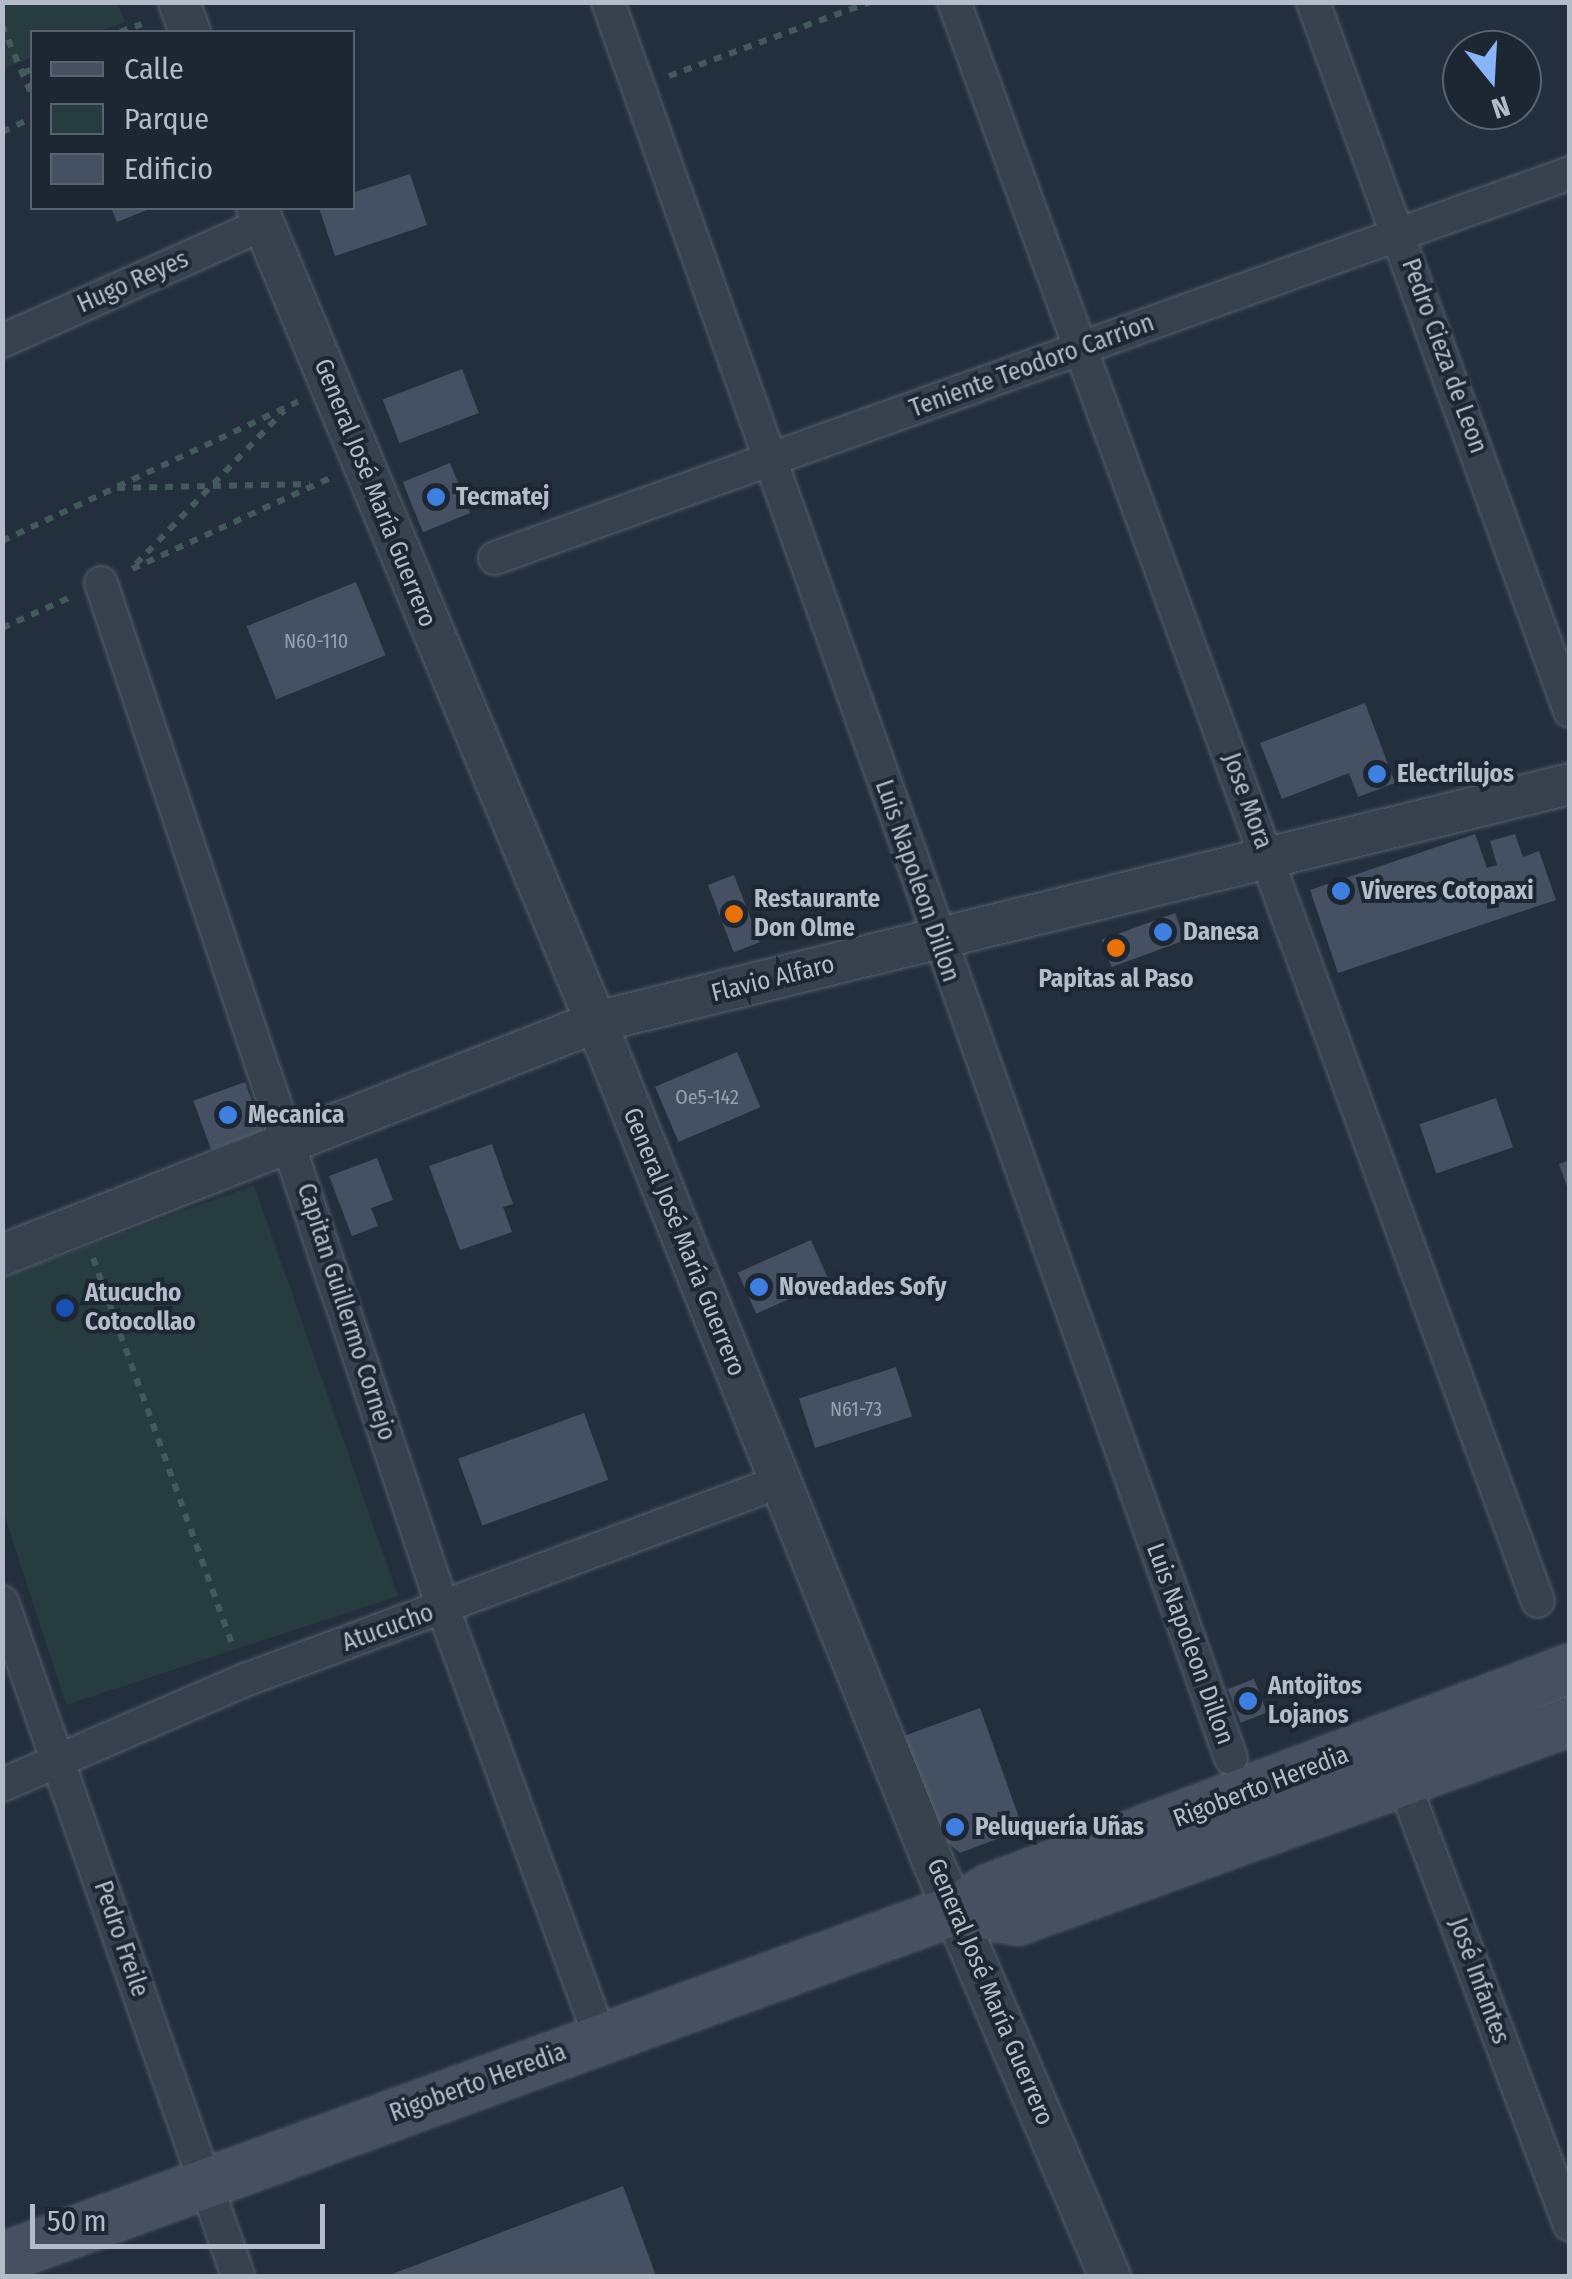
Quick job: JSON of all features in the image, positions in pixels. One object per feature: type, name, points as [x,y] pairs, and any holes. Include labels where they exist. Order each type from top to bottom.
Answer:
[{"type":"main road","name":"Rigoberto Heredia","points":[[1396,1760],[1570,1669]]},
{"type":"main road","name":"Rigoberto Heredia","points":[[2,2258],[955,1910],[990,1889],[1396,1760],[1570,1722]]},
{"type":"street","points":[[178,2],[189,30]]},
{"type":"street","name":"Luis Napoleon Dillon","points":[[608,2],[1231,1758]]},
{"type":"street","name":"Jose Mora","points":[[954,2],[1538,1601]]},
{"type":"street","name":"Pedro Cieza de Leon","points":[[1313,2],[1400,233],[1570,712]]},
{"type":"street","name":"Teniente Teodoro Carrion","points":[[494,558],[1570,173]]},
{"type":"street","name":"Hugo Reyes","points":[[2,340],[260,216]]},
{"type":"street","name":"General José María Guerrero","points":[[260,216],[596,1022],[955,1910],[1110,2276]]},
{"type":"street","name":"Capitan Guillermo Cornejo","points":[[101,583],[443,1608],[600,2038]]},
{"type":"street","name":"Flavio Alfaro","points":[[2,1255],[596,1022],[1570,784]]},
{"type":"street","name":"Atucucho","points":[[2,1785],[245,1680],[779,1482]]},
{"type":"street","name":"Pedro Freile","points":[[2,1602],[238,2276]]},
{"type":"street","name":"José Infantes","points":[[1396,1760],[1570,2224]]},
{"type":"path","points":[[640,86],[870,2]]},
{"type":"path","points":[[126,30],[142,24]]},
{"type":"path","points":[[2,25],[30,91]]},
{"type":"path","points":[[23,73],[30,70]]},
{"type":"path","points":[[2,132],[30,119]]},
{"type":"path","points":[[2,540],[331,386]]},
{"type":"path","points":[[131,569],[289,406]]},
{"type":"path","points":[[2,628],[362,463]]},
{"type":"path","points":[[114,488],[316,484]]},
{"type":"path","points":[[81,1224],[245,1680]]},
{"type":"green space","points":[[3,2],[117,3],[125,22],[103,30],[30,30],[30,58],[3,69]]},
{"type":"green space","points":[[254,1185],[398,1596],[66,1705],[3,1510],[3,1277]]},
{"type":"building","points":[[410,174],[427,225],[335,256],[320,210],[355,210],[355,192]]},
{"type":"building","points":[[112,210],[147,210],[117,222]]},
{"type":"building","points":[[462,369],[479,413],[399,443],[383,399]]},
{"type":"building","name":"Tecmatej","points":[[450,463],[470,513],[423,532],[403,482]]},
{"type":"building","points":[[356,582],[386,655],[276,699],[247,626]]},
{"type":"building","points":[[1365,703],[1395,783],[1358,797],[1349,773],[1282,799],[1260,743]]},
{"type":"building","points":[[1475,834],[1487,868],[1497,865],[1490,841],[1515,834],[1523,857],[1539,851],[1556,900],[1338,973],[1310,890]]},
{"type":"building","name":"Restaurante Don Olme","points":[[734,875],[760,942],[734,952],[708,885]]},
{"type":"building","points":[[1175,913],[1185,940],[1112,967],[1102,940]]},
{"type":"building","points":[[737,1052],[760,1107],[679,1142],[655,1087]]},
{"type":"building","name":"Mecanica","points":[[245,1082],[263,1131],[211,1150],[193,1101]]},
{"type":"building","points":[[1496,1098],[1513,1147],[1436,1174],[1419,1124]]},
{"type":"building","points":[[492,1144],[513,1204],[503,1207],[512,1232],[460,1250],[429,1166]]},
{"type":"building","points":[[377,1158],[393,1200],[371,1208],[378,1226],[352,1236],[329,1176]]},
{"type":"building","points":[[1570,1160],[1570,1192],[1569,1192],[1559,1164]]},
{"type":"building","points":[[811,1240],[829,1281],[756,1314],[738,1273]]},
{"type":"building","points":[[896,1367],[912,1416],[815,1448],[799,1399]]},
{"type":"building","points":[[584,1413],[608,1480],[482,1526],[458,1459]]},
{"type":"building","name":"Antojitos Lojanos","points":[[1254,1679],[1267,1713],[1241,1723],[1228,1689]]},
{"type":"building","points":[[980,1708],[1023,1829],[960,1853],[941,1837],[904,1736]]},
{"type":"building","points":[[623,2186],[656,2276],[387,2276]]},
{"type":"place","name":"Tecmatej","points":[[436,497]]},
{"type":"place","name":"Electrilujos","points":[[1377,774]]},
{"type":"place","name":"Viveres Cotopaxi","points":[[1341,891]]},
{"type":"place","name":"Restaurante Don Olme","points":[[734,914]]},
{"type":"place","name":"Danesa","points":[[1163,932]]},
{"type":"place","name":"Papitas al Paso","points":[[1116,948]]},
{"type":"place","name":"Mecanica","points":[[228,1115]]},
{"type":"place","name":"Novedades Sofy","points":[[759,1287]]},
{"type":"place","name":"Atucucho Cotocollao","points":[[65,1308]]},
{"type":"place","name":"Antojitos Lojanos","points":[[1248,1701]]},
{"type":"place","name":"Peluquería Uñas","points":[[955,1827]]}]
